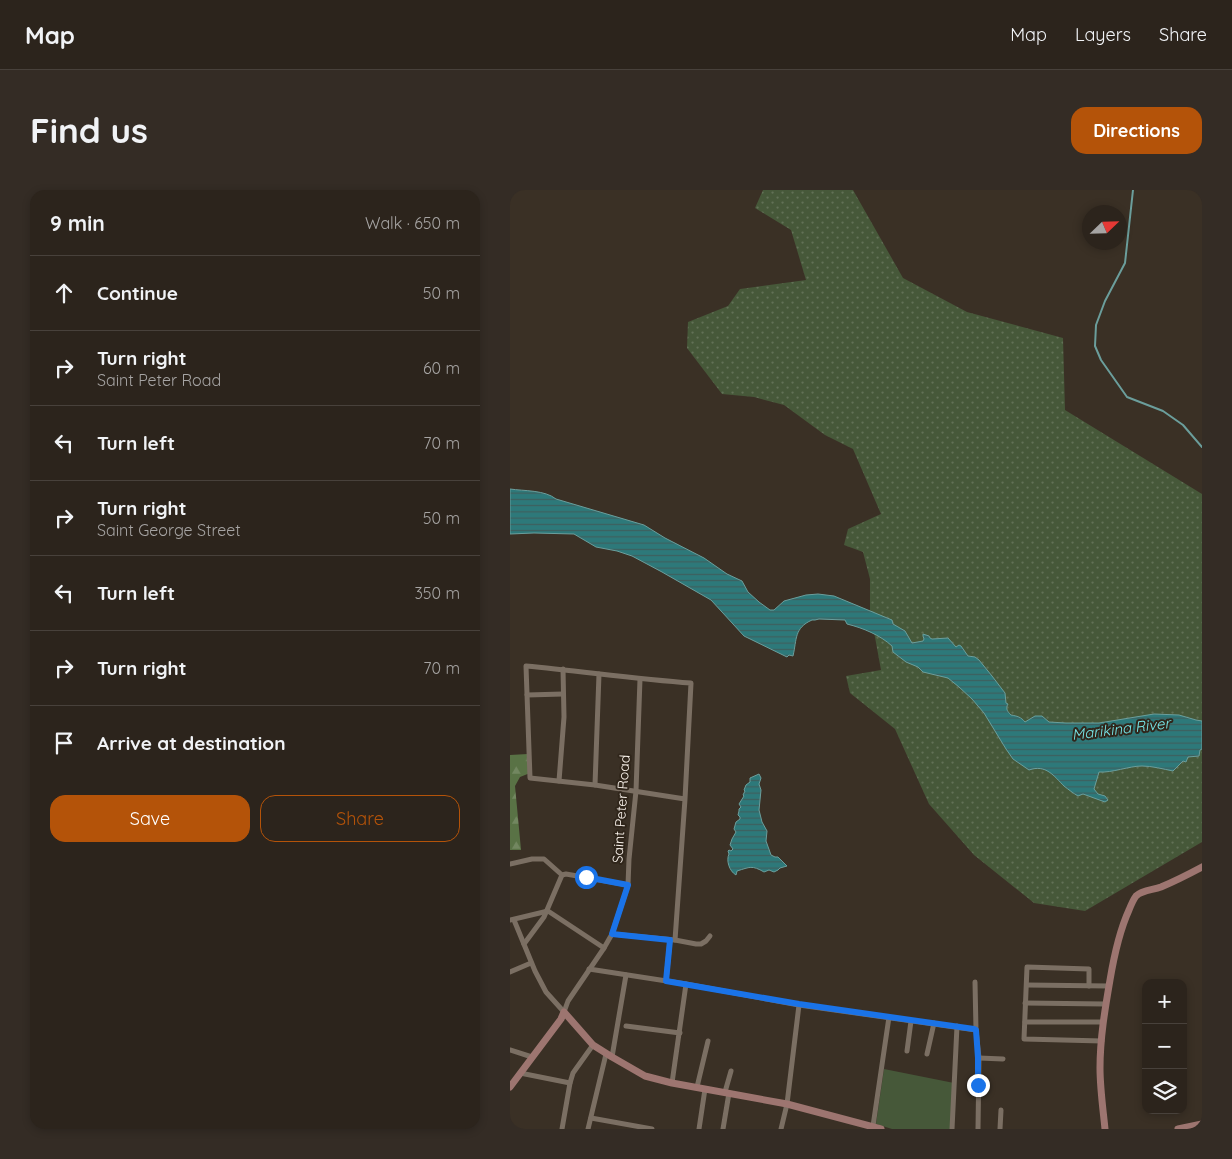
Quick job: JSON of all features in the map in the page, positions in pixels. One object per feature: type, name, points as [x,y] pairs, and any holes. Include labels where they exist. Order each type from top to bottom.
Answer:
[{"type":"street","points":[[666,981],[672,940],[685,799],[691,683],[526,666],[530,778],[595,784],[685,799]]},
{"type":"street","points":[[559,781],[564,718],[563,669]]},
{"type":"street","points":[[595,784],[599,674]]},
{"type":"street","name":"Saint Peter Road","points":[[510,1087],[561,1019],[568,1001],[604,948],[612,934],[628,885],[636,791],[640,679]]},
{"type":"street","points":[[527,695],[563,694]]},
{"type":"street","points":[[510,864],[532,859],[544,860],[562,875],[566,874],[628,885]]},
{"type":"street","points":[[1105,1129],[1100,1066],[1103,1022],[1118,939],[1126,916],[1138,894],[1161,887],[1194,872],[1202,866]]},
{"type":"street","points":[[524,944],[548,911],[562,875]]},
{"type":"street","points":[[604,948],[548,911],[512,920],[546,992],[593,1045],[609,1056],[645,1076],[672,1083],[787,1104],[881,1129]]},
{"type":"street","points":[[612,934],[696,944],[701,944],[710,936]]},
{"type":"street","points":[[510,972],[531,963]]},
{"type":"street","points":[[1089,986],[1089,969],[1027,967],[1024,1039],[1102,1041]]},
{"type":"street","points":[[589,969],[799,1004],[976,1030]]},
{"type":"street","points":[[588,1129],[609,1056],[626,975]]},
{"type":"street","points":[[975,982],[978,1129]]},
{"type":"street","points":[[672,1083],[686,984]]},
{"type":"street","points":[[1027,985],[1109,986]]},
{"type":"street","points":[[1025,1003],[1105,1004]]},
{"type":"street","points":[[781,1129],[787,1104],[799,1004]]},
{"type":"street","points":[[874,1126],[889,1017]]},
{"type":"street","points":[[907,1051],[911,1021]]},
{"type":"street","points":[[1025,1022],[1103,1022]]},
{"type":"street","points":[[927,1054],[934,1023]]},
{"type":"street","points":[[626,1026],[680,1033]]},
{"type":"street","points":[[952,1129],[957,1026]]},
{"type":"street","points":[[697,1087],[708,1041]]},
{"type":"street","points":[[562,1129],[573,1073],[593,1045]]},
{"type":"street","points":[[510,1050],[532,1057]]},
{"type":"street","points":[[978,1058],[1003,1059]]},
{"type":"street","points":[[723,1129],[731,1071]]},
{"type":"street","points":[[520,1073],[570,1083]]},
{"type":"street","points":[[699,1129],[705,1089]]},
{"type":"street","points":[[1000,1129],[1001,1110]]},
{"type":"street","points":[[591,1118],[636,1128],[652,1129]]},
{"type":"street","points":[[612,1129],[613,1122]]},
{"type":"street","points":[[1178,1129],[1202,1124]]},
{"type":"green space","points":[[763,190],[853,190],[903,278],[967,312],[1063,338],[1065,410],[1202,494],[1202,842],[1085,911],[1034,903],[974,855],[929,804],[895,729],[850,693],[846,676],[881,670],[870,610],[870,579],[863,552],[844,545],[848,529],[881,514],[853,449],[825,435],[784,405],[754,397],[722,394],[687,348],[688,322],[728,306],[740,289],[806,280],[791,230],[755,208]]},
{"type":"green space","points":[[528,754],[530,773],[520,777],[515,786],[521,850],[510,850],[510,755]]},
{"type":"green space","points":[[884,1069],[954,1083],[954,1129],[892,1129],[876,1124]]},
{"type":"water","name":"Marikina River","points":[[510,489],[546,494],[556,499],[644,525],[742,581],[748,592],[770,610],[774,610],[784,601],[806,595],[834,596],[892,620],[893,624],[905,631],[912,643],[923,641],[923,634],[932,639],[948,638],[956,647],[961,646],[968,656],[979,660],[1005,693],[1008,712],[1025,722],[1035,716],[1042,716],[1049,722],[1099,723],[1154,714],[1179,715],[1202,721],[1202,749],[1199,756],[1188,757],[1186,762],[1183,761],[1173,771],[1142,766],[1099,772],[1094,789],[1098,794],[1105,796],[1108,800],[1105,802],[1083,794],[1078,796],[1049,772],[1040,769],[1029,770],[1013,759],[984,713],[959,687],[948,678],[923,672],[918,667],[906,662],[893,652],[892,646],[877,635],[847,624],[845,620],[812,620],[799,630],[793,656],[789,655],[787,657],[744,636],[711,600],[632,556],[596,547],[574,534],[510,534]]},
{"type":"water","points":[[759,774],[761,790],[759,810],[767,831],[766,841],[771,855],[778,857],[787,866],[774,872],[769,870],[764,872],[757,868],[748,868],[737,871],[736,875],[729,865],[728,851],[733,849],[730,845],[736,832],[734,829],[736,822],[740,819],[738,815],[741,807],[739,804],[744,796],[746,785],[750,782],[750,778]]},
{"type":"waterway","points":[[1133,190],[1125,263],[1105,301],[1096,325],[1095,346],[1101,360],[1127,397],[1163,411],[1183,425],[1202,447]]},
{"type":"route","points":[[586,877],[628,885],[612,934],[670,940],[666,981],[799,1004],[974,1029],[976,1030],[978,1085]]}]
